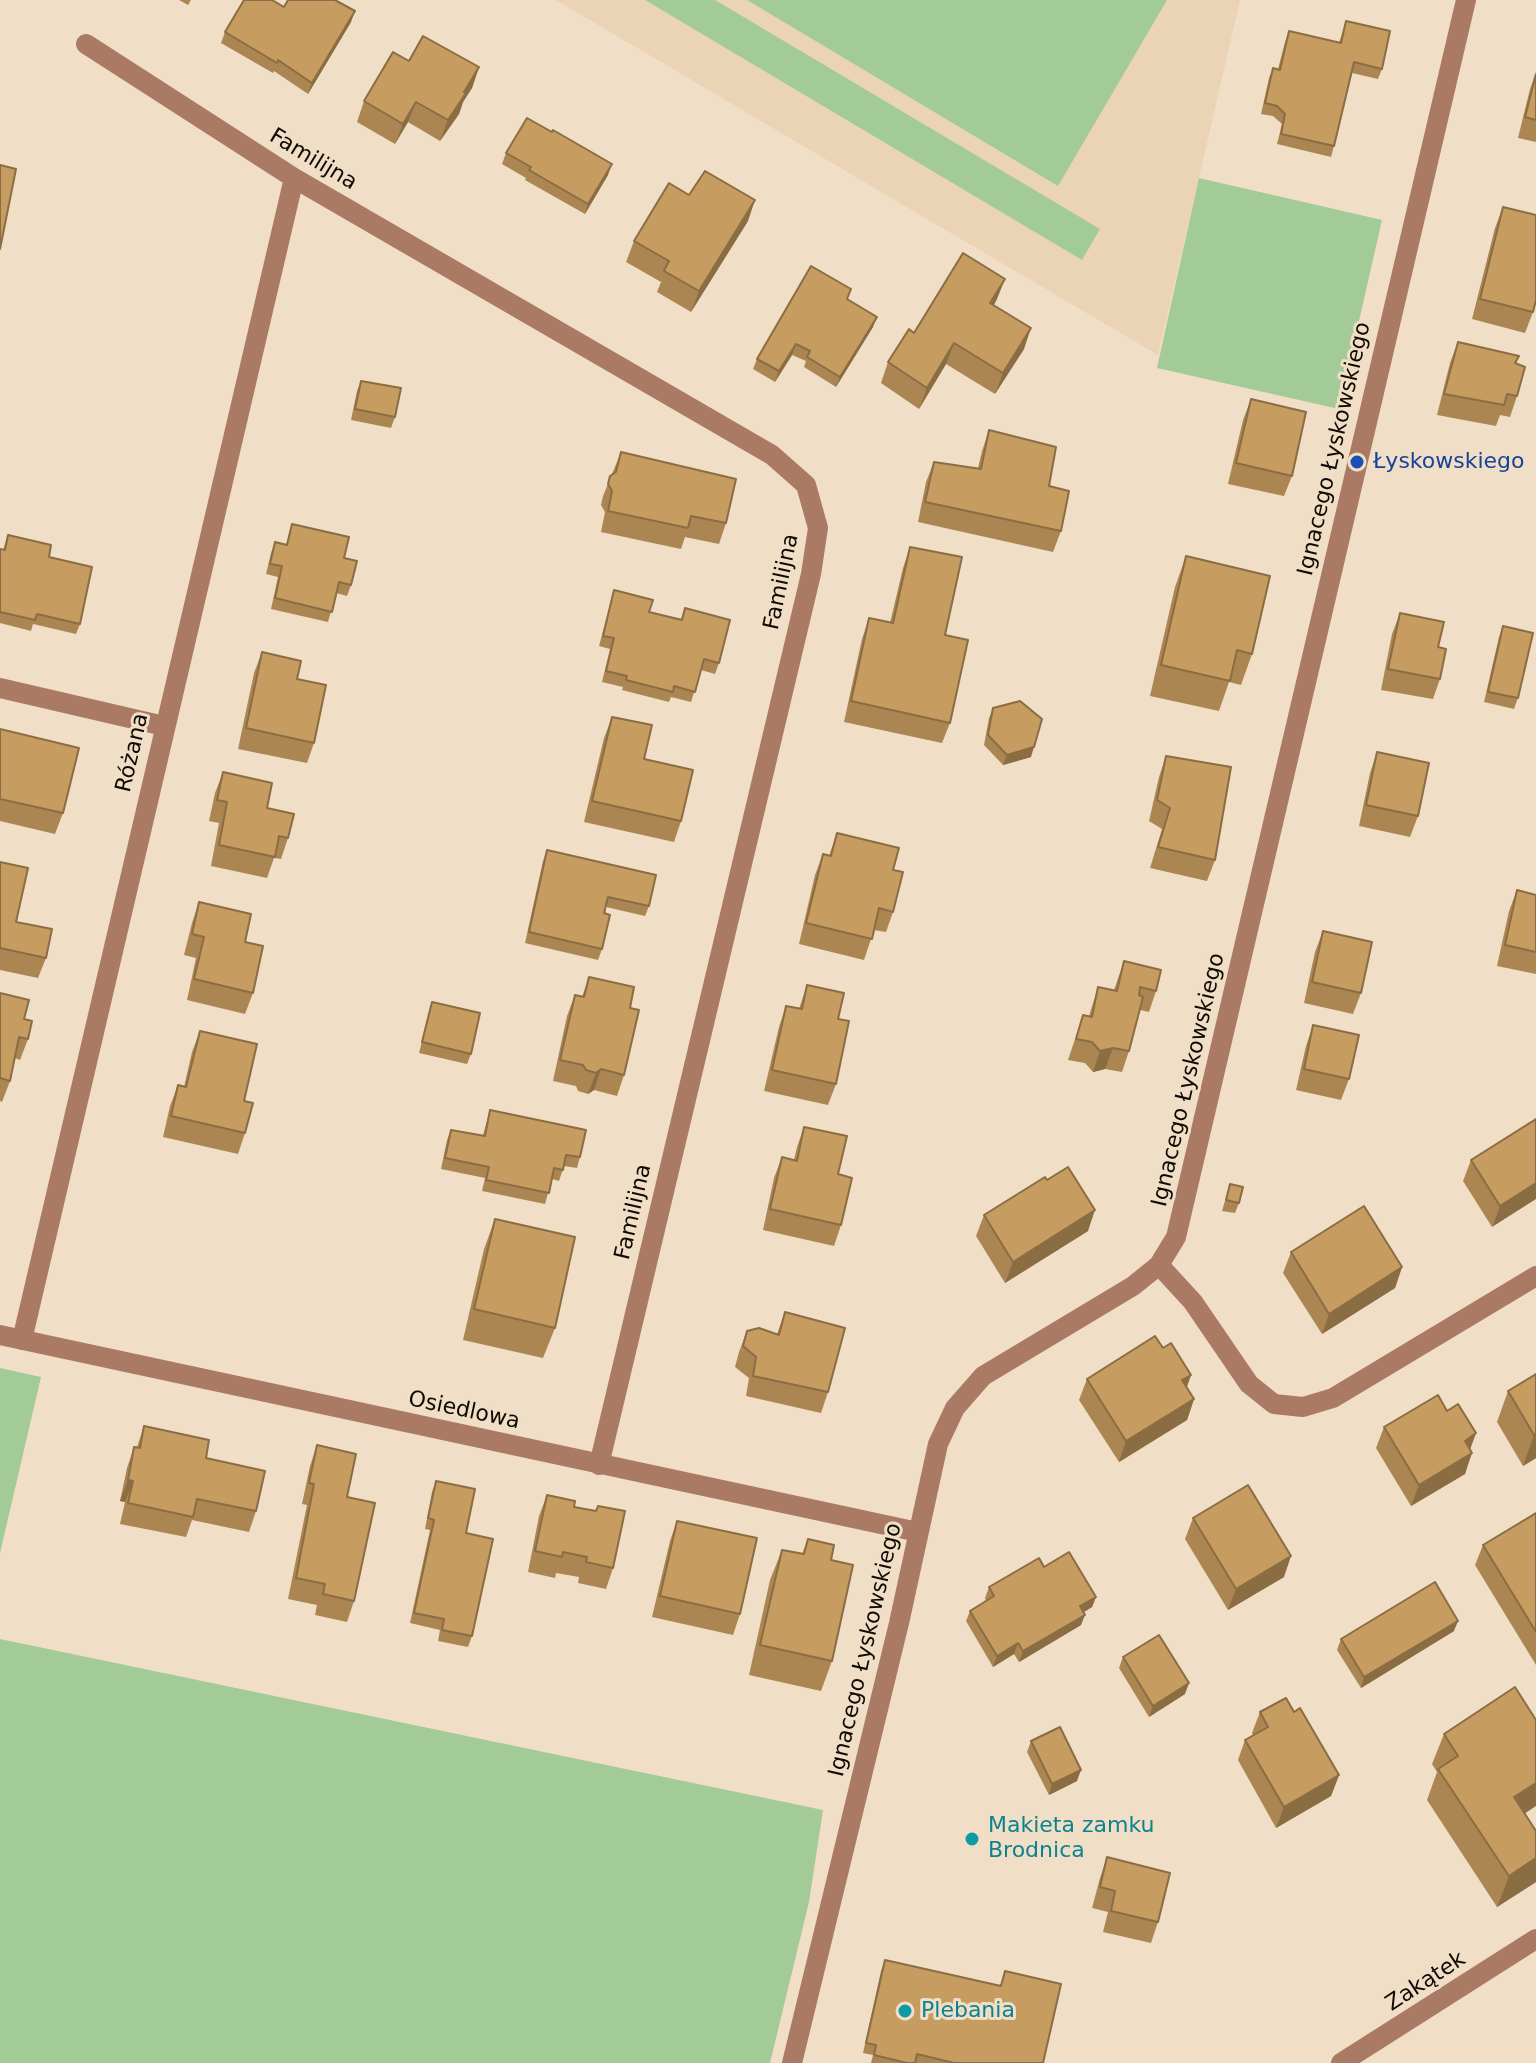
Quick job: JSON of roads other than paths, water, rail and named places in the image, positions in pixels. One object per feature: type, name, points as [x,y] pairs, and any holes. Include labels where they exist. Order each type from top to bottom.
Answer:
[{"type":"street","name":"Ignacego Łyskowskiego","points":[[792,2063],[938,1444],[955,1408],[983,1376],[1133,1286],[1159,1265],[1176,1237],[1466,0]]},
{"type":"street","name":"Familijna","points":[[86,44],[294,178],[772,455],[806,485],[818,528],[804,603],[599,1465]]},
{"type":"street","name":"Różana","points":[[22,1340],[294,178]]},
{"type":"street","points":[[0,688],[164,726]]},
{"type":"street","points":[[1159,1265],[1193,1302],[1249,1384],[1274,1404],[1303,1407],[1333,1398],[1536,1276]]},
{"type":"street","name":"Osiedlowa","points":[[0,1335],[918,1532]]},
{"type":"street","name":"Zakątek","points":[[1341,2063],[1536,1939]]},
{"type":"place","name":"Łyskowskiego","points":[[1357,462]]},
{"type":"place","name":"Makieta zamku Brodnica","points":[[972,1839]]},
{"type":"place","name":"Plebania","points":[[905,2011]]}]
